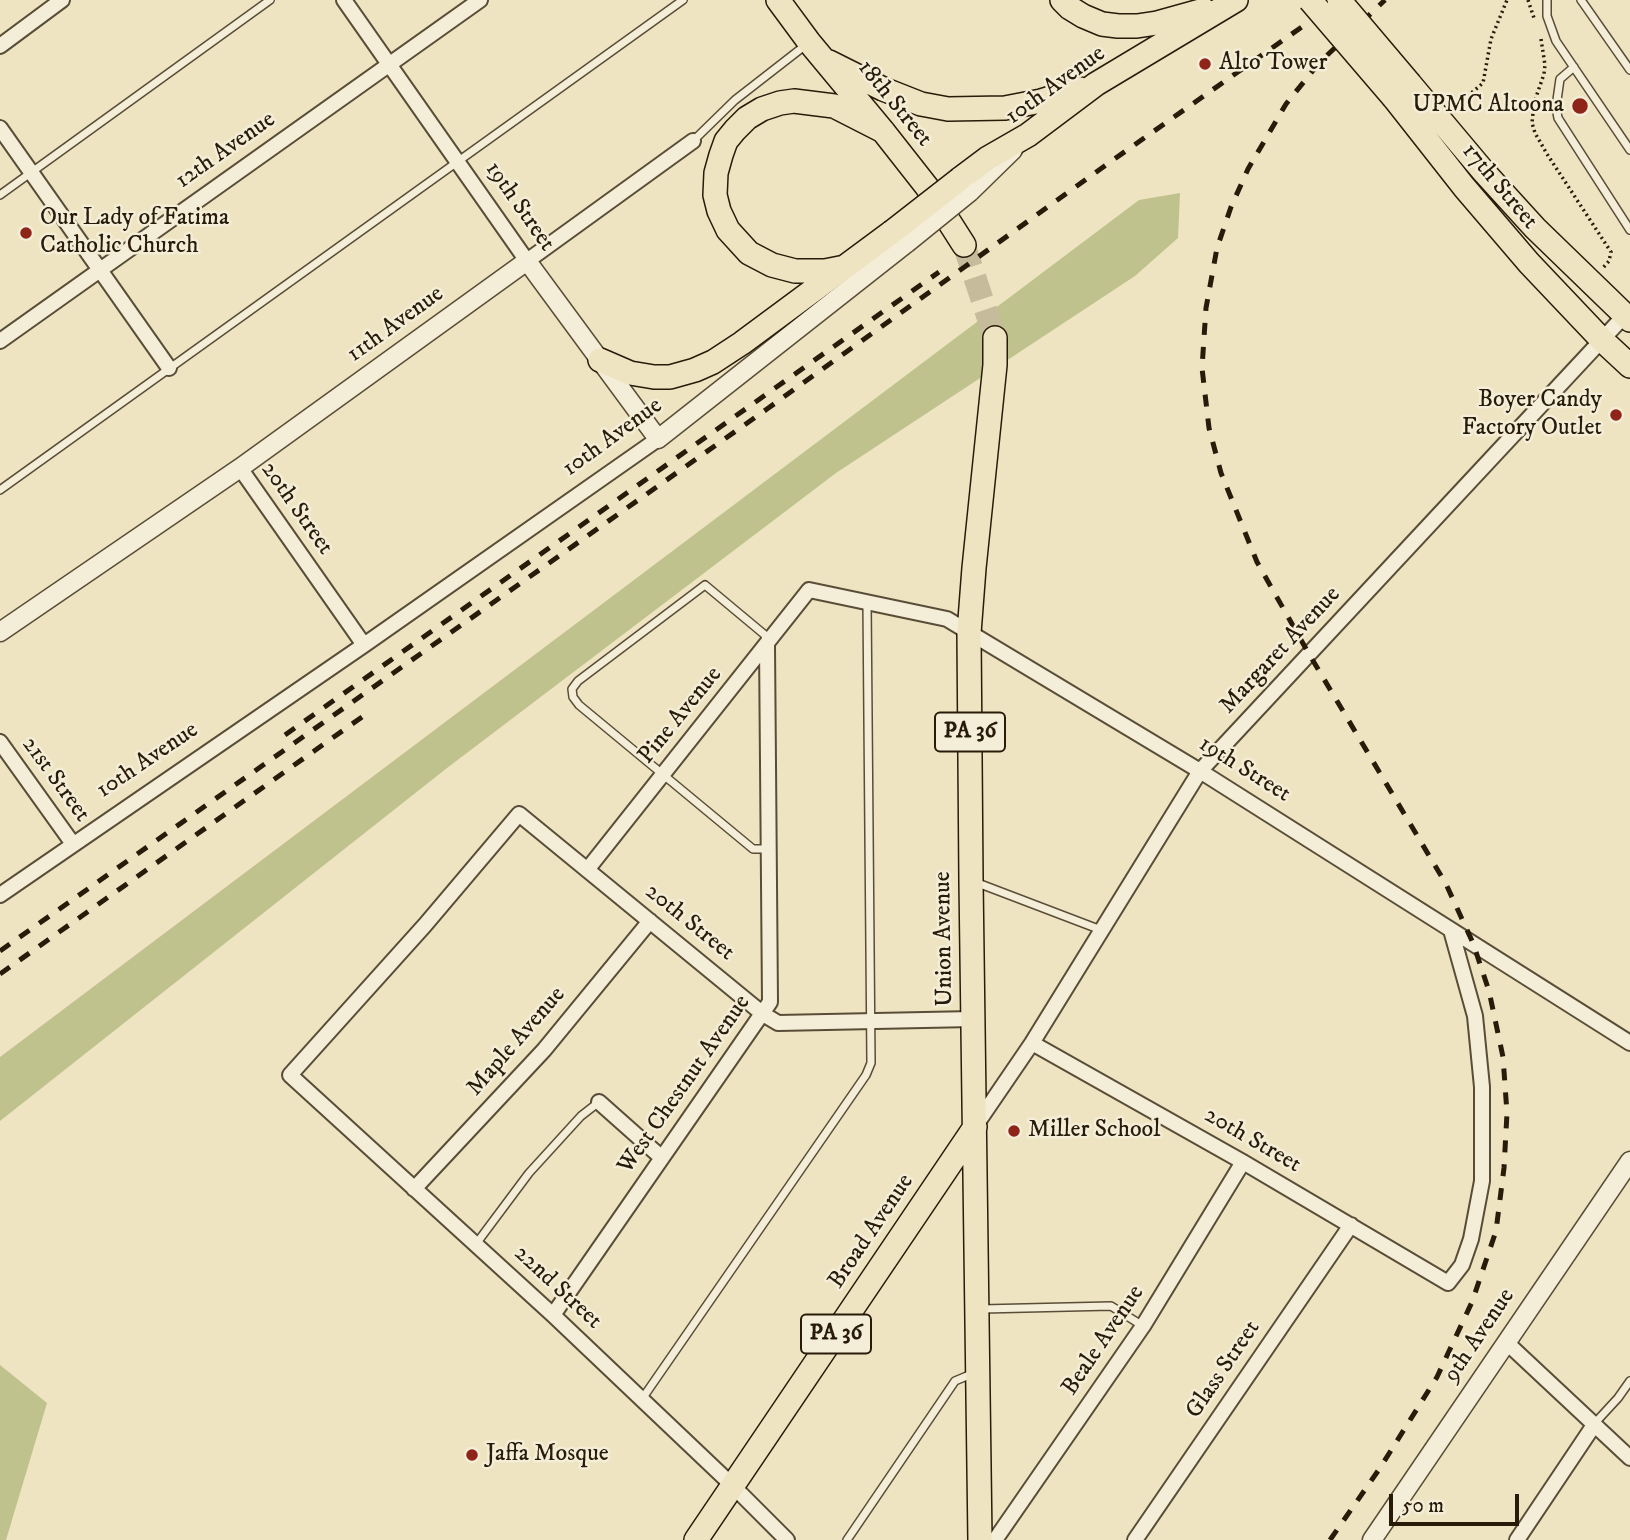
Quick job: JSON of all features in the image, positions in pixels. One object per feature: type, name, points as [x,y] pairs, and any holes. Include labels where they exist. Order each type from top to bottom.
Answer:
[{"type":"main road","name":"18th Street","points":[[778,0],[815,50],[927,187],[964,245]]},
{"type":"main road","points":[[1062,0],[1083,16],[1102,24],[1118,26],[1157,23],[1235,1]]},
{"type":"main road","name":"17th Street","points":[[1310,0],[1402,91],[1440,119],[1535,228],[1628,318]]},
{"type":"main road","name":"17th Street","points":[[1339,0],[1472,197],[1529,263],[1630,366]]},
{"type":"main road","name":"10th Avenue","points":[[600,360],[630,373],[654,377],[670,377],[713,362],[743,343],[845,267],[899,237],[965,186],[988,158],[1028,135],[1096,84],[1235,1]]},
{"type":"main road","points":[[815,50],[883,89],[921,104],[948,109],[1005,107],[1041,101],[1096,84]]},
{"type":"main road","points":[[845,267],[825,271],[795,271],[772,265],[749,253],[727,230],[719,211],[715,195],[720,155],[734,130],[747,118],[780,103],[794,101],[834,106],[883,131]]},
{"type":"main road","name":"Union Avenue","points":[[980,1540],[969,633],[995,365],[995,338]]},
{"type":"main road","name":"Broad Avenue","points":[[696,1540],[975,1127]]},
{"type":"street","points":[[0,46],[62,0]]},
{"type":"street","name":"19th Street","points":[[344,0],[527,261],[659,439]]},
{"type":"street","name":"12th Avenue","points":[[0,341],[480,0]]},
{"type":"street","points":[[0,128],[169,368]]},
{"type":"street","name":"11th Avenue","points":[[0,632],[240,468],[693,141]]},
{"type":"street","name":"10th Avenue","points":[[0,895],[659,439],[899,237]]},
{"type":"street","name":"Margaret Avenue","points":[[975,1127],[1032,1043],[1200,771],[1602,340],[1628,318]]},
{"type":"street","name":"20th Street","points":[[240,468],[364,645]]},
{"type":"street","name":"19th Street","points":[[809,590],[947,619],[1200,771],[1630,1043]]},
{"type":"street","name":"Pine Avenue","points":[[587,870],[809,590]]},
{"type":"street","name":"West Chestnut Avenue","points":[[553,1315],[770,1002],[766,645]]},
{"type":"street","name":"21st Street","points":[[1,747],[73,844]]},
{"type":"street","name":"20th Street","points":[[290,1075],[425,925],[519,814],[763,1014],[778,1023],[972,1019]]},
{"type":"street","name":"Maple Avenue","points":[[414,1189],[544,1050],[650,921]]},
{"type":"street","name":"20th Street","points":[[1032,1043],[1243,1162],[1448,1283],[1462,1265],[1471,1240],[1482,1181],[1482,1087],[1475,1016],[1451,930]]},
{"type":"street","name":"22nd Street","points":[[290,1075],[553,1315],[787,1540]]},
{"type":"street","points":[[599,1102],[662,1158]]},
{"type":"street","name":"9th Avenue","points":[[1372,1540],[1630,1161]]},
{"type":"street","name":"Beale Avenue","points":[[995,1540],[1143,1326],[1243,1162]]},
{"type":"street","name":"Glass Street","points":[[1135,1540],[1351,1225]]},
{"type":"street","points":[[1506,1342],[1630,1458]]},
{"type":"street","points":[[1517,1540],[1594,1424]]},
{"type":"lane","points":[[0,195],[270,0]]},
{"type":"lane","points":[[0,490],[683,0]]},
{"type":"lane","points":[[1547,0],[1547,16],[1556,41],[1630,150]]},
{"type":"lane","points":[[1581,0],[1630,70]]},
{"type":"lane","name":"11th Avenue","points":[[693,141],[735,100],[815,50]]},
{"type":"lane","points":[[1574,67],[1560,79],[1556,107],[1558,118],[1630,230]]},
{"type":"lane","points":[[766,645],[765,635],[705,585],[578,681],[572,689],[573,697],[579,705],[753,849],[769,849]]},
{"type":"lane","points":[[642,1399],[872,1063],[867,602]]},
{"type":"lane","points":[[971,881],[1102,931]]},
{"type":"lane","points":[[476,1245],[529,1173],[581,1116],[599,1102]]},
{"type":"lane","points":[[976,1310],[1111,1306],[1143,1326]]},
{"type":"lane","points":[[847,1540],[956,1381],[977,1372]]},
{"type":"lane","points":[[1594,1424],[1630,1381]]},
{"type":"path","points":[[1440,119],[1483,83],[1492,39],[1507,0]]},
{"type":"green space","points":[[1180,193],[1178,238],[1135,276],[836,473],[447,768],[0,1121],[0,1057],[1139,200]]},
{"type":"green space","points":[[0,1365],[47,1403],[6,1540],[0,1540]]},
{"type":"tunnel","points":[[964,245],[995,338]]},
{"type":"railway","points":[[0,951],[1340,0]]},
{"type":"railway","points":[[1330,1540],[1380,1468],[1437,1377],[1472,1302],[1496,1231],[1504,1168],[1507,1113],[1503,1057],[1489,991],[1473,943],[1446,884],[1257,562],[1221,473],[1209,428],[1202,368],[1206,308],[1217,248],[1248,169],[1286,104],[1319,63],[1385,0]]},
{"type":"railway","points":[[285,735],[939,272]]},
{"type":"railway","points":[[0,974],[369,712]]},
{"type":"place","name":"Alto Tower","points":[[1205,64]]},
{"type":"place","name":"UPMC Altoona","points":[[1580,106]]},
{"type":"place","name":"Our Lady of Fatima Catholic Church","points":[[26,233]]},
{"type":"place","name":"Boyer Candy Factory Outlet","points":[[1616,415]]},
{"type":"place","name":"Miller School","points":[[1014,1131]]},
{"type":"place","name":"Jaffa Mosque","points":[[472,1455]]}]
